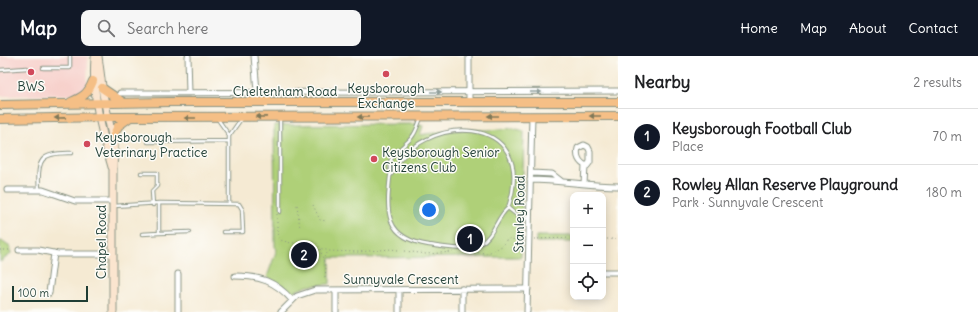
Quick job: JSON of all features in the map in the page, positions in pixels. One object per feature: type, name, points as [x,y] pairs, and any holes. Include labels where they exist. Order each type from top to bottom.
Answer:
[{"type":"main road","name":"Chapel Road","points":[[97,56],[93,81],[96,104],[113,171]]},
{"type":"main road","name":"Chapel Road","points":[[97,56],[115,152],[113,171],[113,312]]},
{"type":"main road","points":[[64,104],[82,98],[88,93],[93,81]]},
{"type":"main road","points":[[102,88],[125,104]]},
{"type":"main road","points":[[469,102],[469,116]]},
{"type":"main road","points":[[532,102],[532,116]]},
{"type":"main road","name":"Cheltenham Road","points":[[0,105],[618,102]]},
{"type":"main road","name":"Cheltenham Road","points":[[0,120],[109,117],[243,118],[618,116]]},
{"type":"main road","points":[[113,137],[118,126],[130,118]]},
{"type":"street","points":[[188,56],[189,93]]},
{"type":"street","points":[[254,56],[258,103]]},
{"type":"street","points":[[469,56],[469,102]]},
{"type":"street","name":"Cheltenham Road","points":[[120,93],[618,91]]},
{"type":"street","name":"Stanley Road","points":[[527,312],[532,116]]},
{"type":"street","points":[[584,184],[585,166]]},
{"type":"street","points":[[531,173],[552,174],[562,182]]},
{"type":"street","points":[[530,180],[618,186]]},
{"type":"street","points":[[7,190],[39,190],[50,192],[75,201],[113,203]]},
{"type":"street","points":[[19,250],[38,250],[54,253],[113,254]]},
{"type":"street","points":[[49,293],[54,253]]},
{"type":"street","points":[[606,272],[618,272]]},
{"type":"street","points":[[178,274],[178,312]]},
{"type":"street","points":[[235,276],[264,279],[278,286],[292,300]]},
{"type":"street","name":"Sunnyvale Crescent","points":[[281,312],[292,300],[309,291],[528,289]]},
{"type":"street","points":[[336,290],[336,312]]},
{"type":"street","points":[[398,290],[399,312]]},
{"type":"street","points":[[462,290],[462,312]]},
{"type":"lane","points":[[43,68],[70,68],[70,56]]},
{"type":"lane","points":[[0,70],[27,68]]},
{"type":"lane","points":[[390,178],[403,158],[428,139],[451,132],[464,131],[484,134],[498,141],[507,150],[511,158],[514,184],[508,208],[501,214],[487,239],[475,247],[466,248],[426,244],[403,235],[392,223],[387,207],[390,162],[416,132],[422,116]]},
{"type":"lane","points":[[280,117],[280,212]]},
{"type":"lane","points":[[217,118],[229,136],[230,203]]},
{"type":"lane","points":[[229,136],[243,118]]},
{"type":"lane","points":[[148,142],[229,141]]},
{"type":"lane","points":[[39,190],[38,167],[44,159],[52,154],[72,153]]},
{"type":"lane","points":[[141,173],[157,172],[156,186],[152,191],[153,205]]},
{"type":"lane","points":[[113,203],[153,205],[159,203],[239,204],[242,208],[243,232],[223,232]]},
{"type":"lane","points":[[159,203],[159,233]]},
{"type":"lane","points":[[508,208],[518,216],[529,219]]},
{"type":"lane","points":[[142,234],[190,232]]},
{"type":"path","points":[[297,205],[300,228]]},
{"type":"path","points":[[312,205],[320,220],[327,221]]},
{"type":"path","points":[[277,213],[277,234],[280,240],[291,243],[316,242],[320,248],[324,257],[326,269],[324,284]]},
{"type":"path","points":[[465,252],[488,253],[502,246],[507,239],[529,240],[570,238]]},
{"type":"path","points":[[606,240],[618,239]]},
{"type":"path","points":[[320,248],[329,251],[362,252],[391,249],[426,254],[455,252]]},
{"type":"path","points":[[0,250],[11,250]]},
{"type":"path","points":[[324,257],[329,251]]},
{"type":"shaded area","points":[[0,56],[88,56],[87,86],[85,91],[71,95],[0,96]]},
{"type":"green space","points":[[416,124],[423,126],[420,135],[444,131],[509,128],[524,131],[521,257],[330,258],[330,284],[308,286],[290,293],[280,284],[267,277],[277,249],[275,247],[274,125]]},
{"type":"green space","points":[[536,236],[570,236],[570,242],[536,242]]},
{"type":"green space","points":[[0,240],[10,247],[11,254],[0,262]]},
{"type":"place","name":"BWS","points":[[31,72]]},
{"type":"place","name":"Keysborough Exchange","points":[[386,74]]},
{"type":"place","name":"Keysborough Veterinary Practice","points":[[87,144]]},
{"type":"place","name":"Keysborough Senior Citizens Club","points":[[374,159]]},
{"type":"place","name":"Keysborough Football Club","points":[[470,239]]},
{"type":"place","name":"Rowley Allan Reserve Playground","points":[[304,255]]}]
